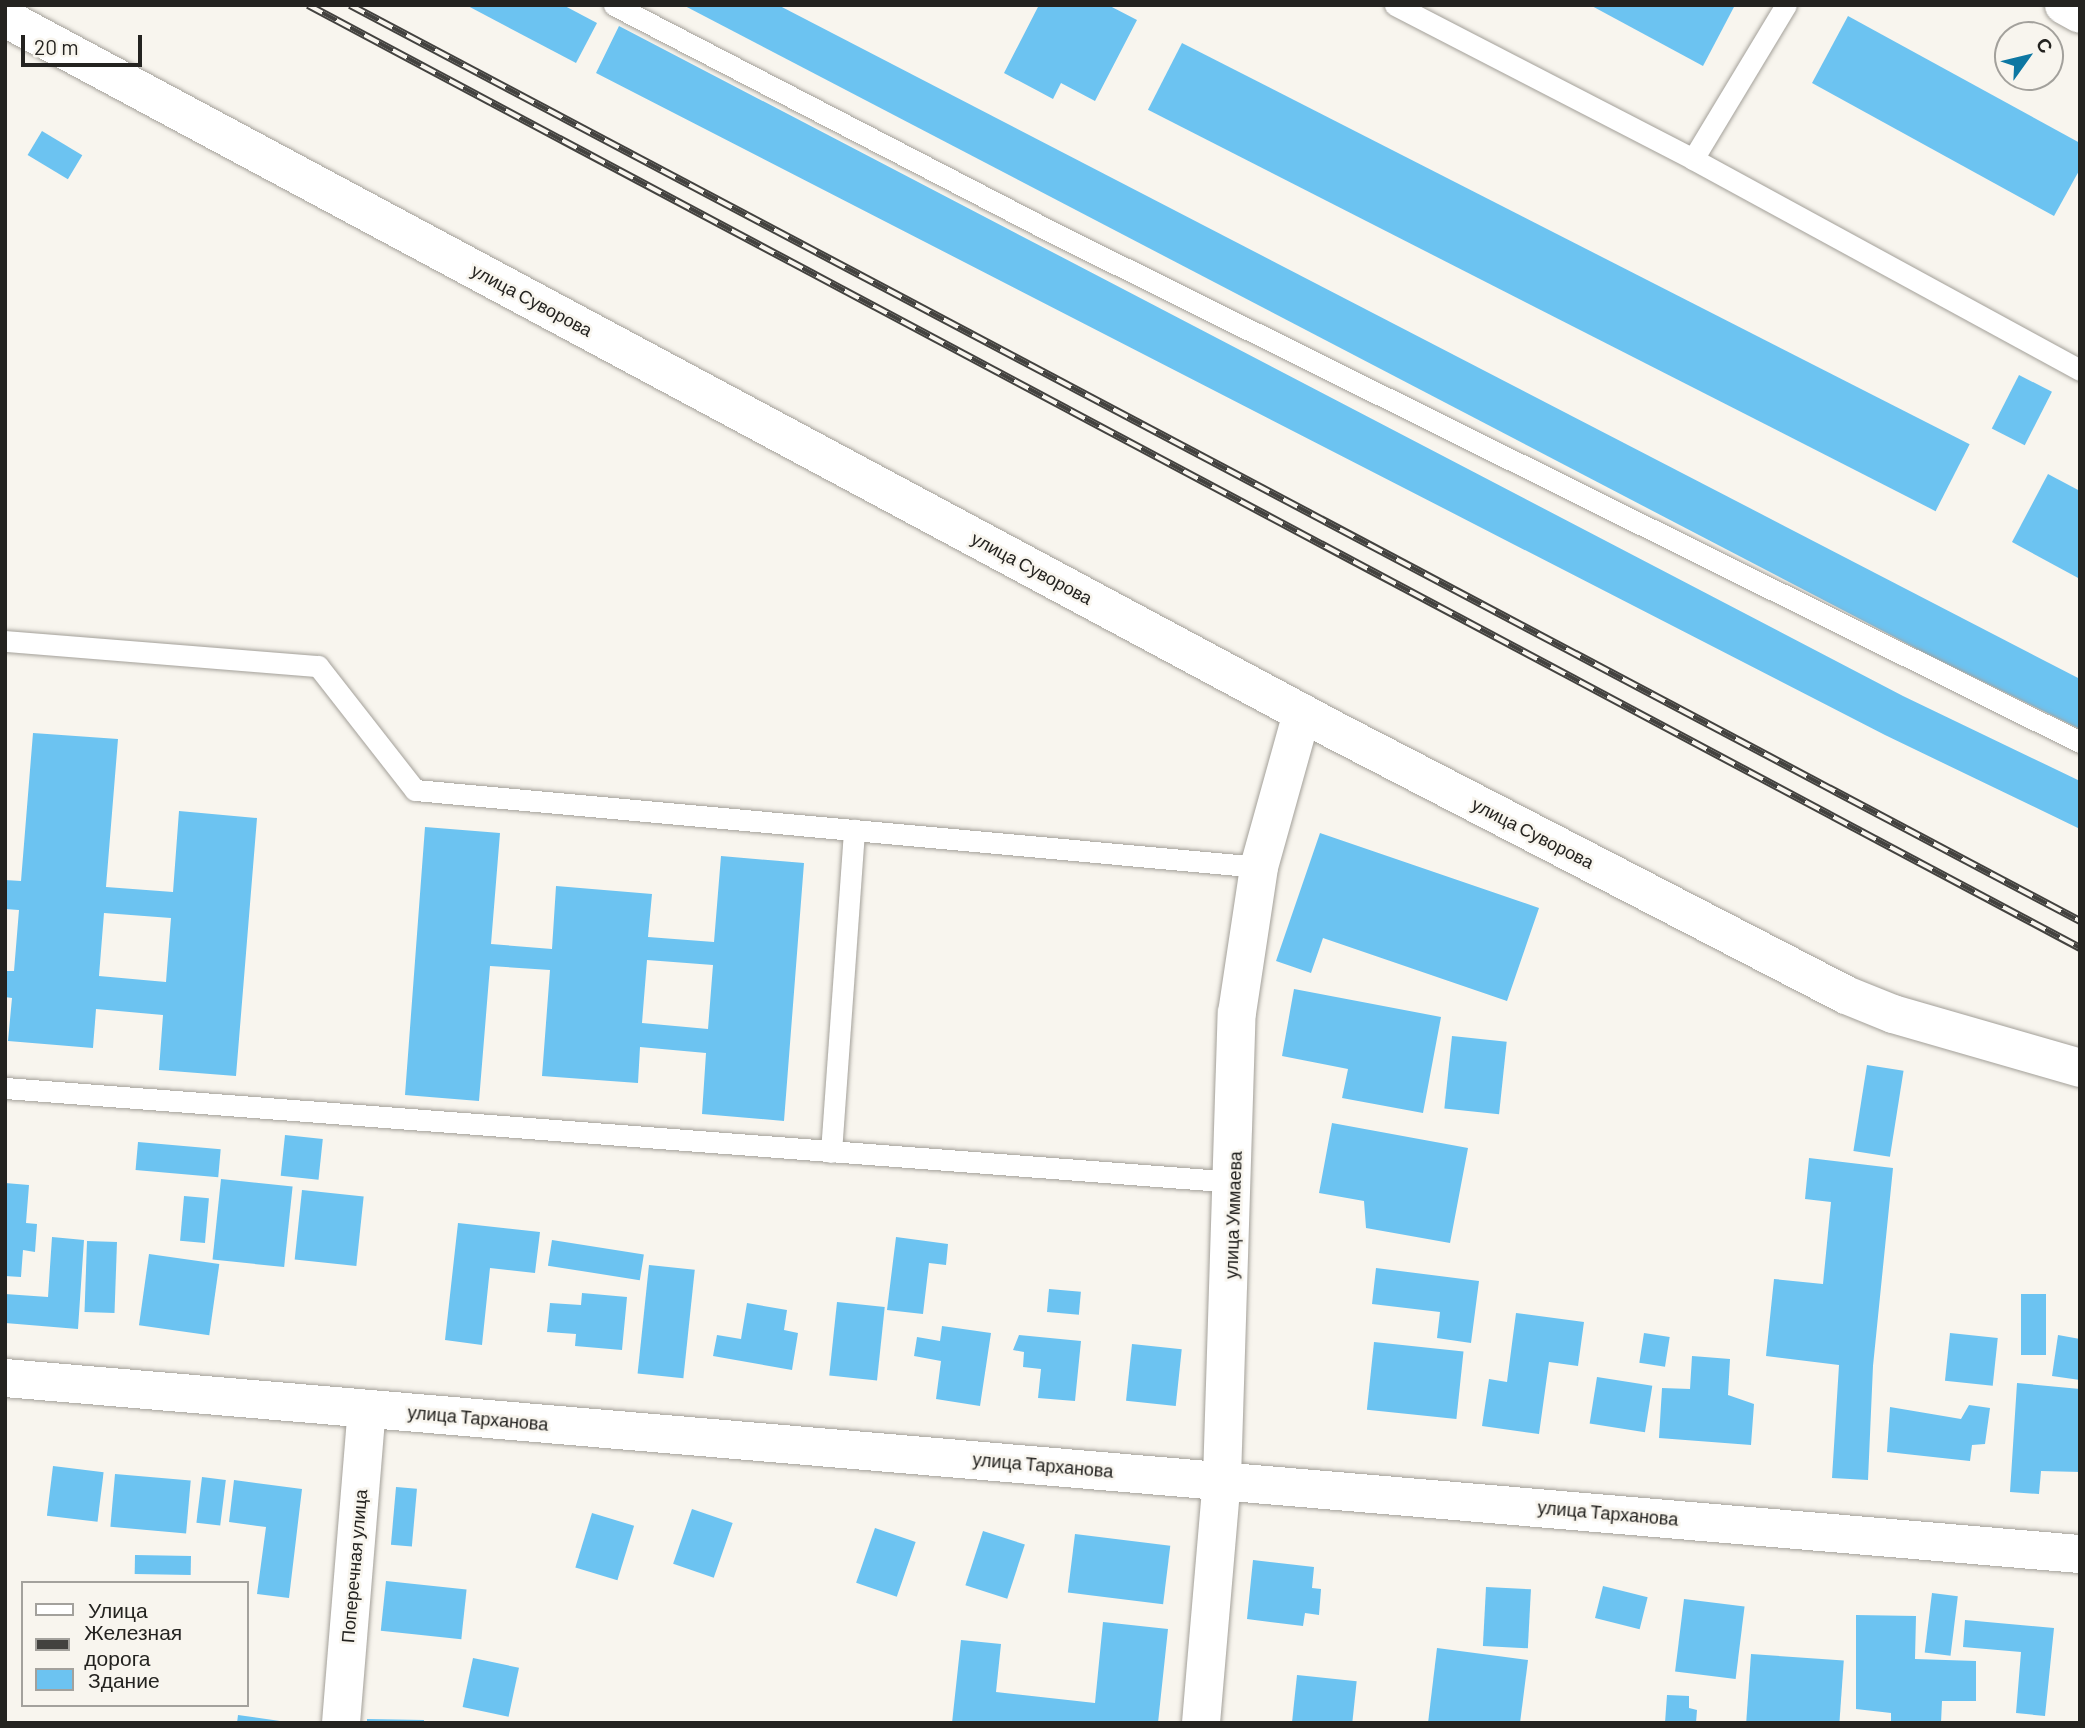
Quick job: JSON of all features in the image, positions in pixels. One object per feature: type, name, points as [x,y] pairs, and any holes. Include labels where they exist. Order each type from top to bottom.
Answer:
[{"type":"street","points":[[2064,5],[2080,14]]},
{"type":"street","name":"улица Суворова","points":[[5,18],[1302,713],[1846,996],[1893,1014],[2080,1068]]},
{"type":"street","name":"улица Уммаева","points":[[1201,1723],[1222,1479],[1234,1182],[1237,1013],[1259,867],[1302,713]]},
{"type":"street","name":"улица Тарханова","points":[[5,1378],[2080,1553]]},
{"type":"street","name":"Поперечная улица","points":[[341,1723],[367,1409]]},
{"type":"lane","points":[[614,5],[1056,234],[2080,743]]},
{"type":"lane","points":[[1395,5],[1693,159],[2080,370]]},
{"type":"lane","points":[[1693,159],[1786,5]]},
{"type":"lane","points":[[5,641],[318,666],[415,790],[1259,867]]},
{"type":"lane","points":[[831,1152],[854,830]]},
{"type":"lane","points":[[5,1088],[1234,1182]]},
{"type":"building","points":[[466,5],[563,5],[597,23],[576,63]]},
{"type":"building","points":[[683,5],[778,5],[2080,679],[2080,729],[1925,653]]},
{"type":"building","points":[[1039,5],[1108,5],[1137,20],[1095,101],[1061,83],[1053,99],[1004,73]]},
{"type":"building","points":[[1590,5],[1735,5],[1703,66]]},
{"type":"building","points":[[1848,16],[2080,143],[2080,169],[2054,216],[1812,83]]},
{"type":"building","points":[[619,26],[1903,696],[2080,781],[2080,829],[1885,735],[596,73]]},
{"type":"building","points":[[1182,43],[1970,444],[1936,511],[1148,110]]},
{"type":"building","points":[[42,131],[82,155],[68,179],[28,155]]},
{"type":"building","points":[[2019,375],[2052,392],[2025,445],[1992,428]]},
{"type":"building","points":[[2048,474],[2080,491],[2080,579],[2012,542]]},
{"type":"building","points":[[33,733],[118,739],[106,887],[173,892],[179,811],[257,818],[236,1076],[159,1070],[163,1015],[96,1009],[93,1048],[8,1041],[12,998],[5,997],[5,971],[14,971],[19,910],[5,909],[5,880],[21,881]],"holes":[[[104,913],[171,918],[166,982],[99,976]]]},
{"type":"building","points":[[425,827],[500,833],[491,944],[552,949],[556,886],[652,894],[648,937],[714,942],[721,856],[804,863],[784,1121],[702,1114],[706,1053],[640,1047],[638,1083],[542,1076],[550,970],[490,966],[479,1101],[405,1095]],"holes":[[[647,960],[713,965],[708,1029],[642,1023]]]},
{"type":"building","points":[[1320,833],[1539,908],[1507,1001],[1323,938],[1311,973],[1276,961]]},
{"type":"building","points":[[1294,989],[1441,1017],[1423,1113],[1342,1098],[1348,1069],[1282,1056]]},
{"type":"building","points":[[1452,1036],[1507,1042],[1499,1114],[1444,1109]]},
{"type":"building","points":[[1867,1065],[1904,1071],[1890,1157],[1853,1151]]},
{"type":"building","points":[[1332,1123],[1468,1148],[1450,1243],[1366,1228],[1364,1201],[1319,1193]]},
{"type":"building","points":[[285,1135],[323,1139],[319,1180],[281,1176]]},
{"type":"building","points":[[138,1142],[221,1149],[218,1177],[136,1170]]},
{"type":"building","points":[[1809,1158],[1893,1168],[1873,1366],[1868,1480],[1832,1478],[1839,1365],[1766,1356],[1774,1279],[1823,1284],[1831,1202],[1805,1199]]},
{"type":"building","points":[[221,1179],[293,1187],[284,1267],[213,1260]]},
{"type":"building","points":[[5,1183],[29,1185],[26,1223],[37,1224],[35,1252],[23,1250],[21,1277],[5,1276]]},
{"type":"building","points":[[302,1190],[364,1196],[356,1266],[295,1260]]},
{"type":"building","points":[[184,1196],[209,1198],[205,1243],[180,1241]]},
{"type":"building","points":[[458,1223],[540,1232],[535,1273],[490,1268],[482,1345],[445,1340]]},
{"type":"building","points":[[52,1237],[84,1240],[78,1329],[5,1323],[5,1294],[48,1297]]},
{"type":"building","points":[[896,1237],[948,1244],[946,1265],[929,1263],[923,1314],[887,1310]]},
{"type":"building","points":[[552,1240],[644,1255],[640,1280],[548,1266]]},
{"type":"building","points":[[87,1241],[117,1242],[115,1313],[85,1312]]},
{"type":"building","points":[[149,1254],[219,1264],[209,1335],[139,1325]]},
{"type":"building","points":[[649,1265],[695,1270],[683,1378],[638,1373]]},
{"type":"building","points":[[1376,1268],[1479,1281],[1471,1343],[1437,1338],[1440,1312],[1372,1304]]},
{"type":"building","points":[[1049,1289],[1081,1292],[1079,1315],[1047,1312]]},
{"type":"building","points":[[582,1293],[627,1297],[622,1350],[575,1346],[576,1334],[547,1332],[550,1303],[581,1305]]},
{"type":"building","points":[[2021,1294],[2046,1294],[2046,1355],[2021,1355]]},
{"type":"building","points":[[837,1302],[885,1307],[877,1381],[829,1376]]},
{"type":"building","points":[[747,1303],[787,1310],[784,1330],[798,1333],[792,1370],[713,1356],[717,1335],[741,1339]]},
{"type":"building","points":[[1516,1313],[1584,1322],[1578,1366],[1549,1362],[1539,1434],[1482,1426],[1489,1379],[1507,1382]]},
{"type":"building","points":[[942,1326],[991,1333],[980,1406],[936,1399],[941,1361],[914,1356],[917,1337],[940,1341]]},
{"type":"building","points":[[1644,1333],[1670,1337],[1665,1367],[1639,1363]]},
{"type":"building","points":[[1950,1333],[1998,1338],[1993,1386],[1945,1381]]},
{"type":"building","points":[[1019,1335],[1081,1341],[1075,1401],[1038,1398],[1041,1369],[1023,1367],[1024,1352],[1013,1350]]},
{"type":"building","points":[[2058,1335],[2080,1339],[2080,1380],[2052,1376]]},
{"type":"building","points":[[1374,1342],[1464,1351],[1456,1419],[1367,1410]]},
{"type":"building","points":[[1132,1344],[1182,1349],[1176,1406],[1126,1401]]},
{"type":"building","points":[[1692,1356],[1730,1359],[1728,1395],[1754,1404],[1751,1445],[1659,1438],[1662,1388],[1690,1389]]},
{"type":"building","points":[[1597,1377],[1652,1386],[1645,1432],[1590,1423]]},
{"type":"building","points":[[2017,1383],[2080,1389],[2080,1472],[2041,1471],[2039,1494],[2010,1492]]},
{"type":"building","points":[[1969,1405],[1990,1408],[1985,1444],[1972,1445],[1970,1461],[1887,1452],[1890,1407],[1961,1419]]},
{"type":"building","points":[[53,1466],[104,1472],[98,1522],[47,1516]]},
{"type":"building","points":[[115,1474],[191,1481],[186,1533],[110,1527]]},
{"type":"building","points":[[202,1477],[226,1480],[220,1526],[196,1523]]},
{"type":"building","points":[[234,1480],[302,1489],[289,1598],[257,1594],[266,1527],[229,1522]]},
{"type":"building","points":[[396,1487],[417,1489],[412,1547],[391,1545]]},
{"type":"building","points":[[692,1509],[733,1523],[714,1578],[673,1564]]},
{"type":"building","points":[[592,1513],[634,1526],[617,1580],[575,1568]]},
{"type":"building","points":[[875,1528],[916,1542],[897,1597],[856,1583]]},
{"type":"building","points":[[983,1531],[1025,1545],[1007,1599],[965,1585]]},
{"type":"building","points":[[1075,1534],[1170,1546],[1163,1604],[1068,1593]]},
{"type":"building","points":[[135,1555],[191,1556],[191,1575],[135,1574]]},
{"type":"building","points":[[1253,1560],[1314,1567],[1312,1588],[1321,1589],[1319,1615],[1305,1613],[1303,1626],[1247,1619]]},
{"type":"building","points":[[386,1581],[467,1589],[461,1639],[381,1631]]},
{"type":"building","points":[[1603,1586],[1648,1597],[1640,1629],[1595,1618]]},
{"type":"building","points":[[1486,1587],[1531,1589],[1528,1648],[1483,1646]]},
{"type":"building","points":[[1932,1593],[1958,1596],[1950,1656],[1925,1653]]},
{"type":"building","points":[[1684,1599],[1745,1606],[1736,1679],[1675,1671]]},
{"type":"building","points":[[1856,1615],[1916,1616],[1915,1659],[1976,1661],[1976,1701],[1942,1701],[1941,1723],[1891,1723],[1891,1713],[1856,1709]]},
{"type":"building","points":[[1965,1620],[2054,1628],[2045,1716],[2016,1713],[2021,1652],[1963,1647]]},
{"type":"building","points":[[1103,1622],[1168,1629],[1158,1723],[952,1723],[961,1640],[1001,1644],[996,1692],[1095,1703]]},
{"type":"building","points":[[1437,1648],[1528,1660],[1520,1723],[1428,1723]]},
{"type":"building","points":[[1751,1654],[1844,1660],[1839,1723],[1746,1723]]},
{"type":"building","points":[[473,1658],[519,1668],[509,1717],[463,1707]]},
{"type":"building","points":[[1297,1675],[1357,1681],[1352,1723],[1292,1723]]},
{"type":"building","points":[[1667,1695],[1689,1696],[1689,1708],[1697,1710],[1696,1723],[1665,1723]]},
{"type":"building","points":[[238,1715],[280,1721],[280,1723],[237,1723]]},
{"type":"building","points":[[367,1719],[424,1720],[424,1723],[367,1723]]},
{"type":"railway","points":[[308,5],[2080,948]]},
{"type":"railway","points":[[350,5],[2080,921]]}]
